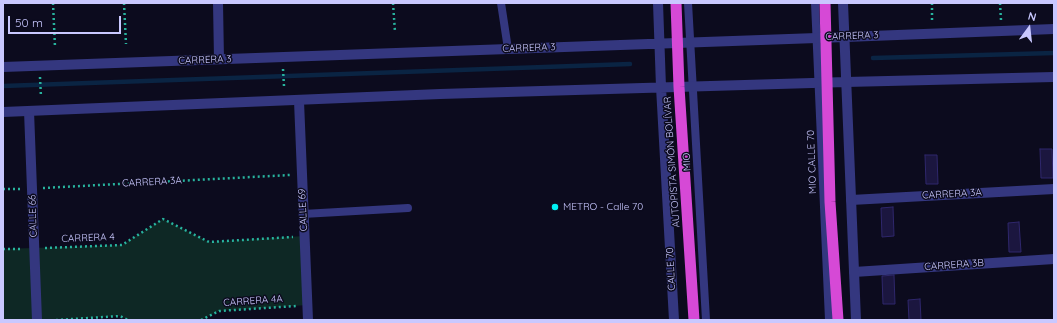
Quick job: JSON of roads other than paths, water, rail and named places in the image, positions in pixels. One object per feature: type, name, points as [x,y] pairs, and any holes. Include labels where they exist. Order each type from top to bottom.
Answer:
[{"type":"highway","name":"AUTOPISTA SIMÓN BOLÍVAR","points":[[676,3],[679,87],[694,320]]},
{"type":"highway","points":[[825,3],[821,37],[838,320]]},
{"type":"street","points":[[218,3],[220,59]]},
{"type":"street","name":"CALLE 70","points":[[658,3],[661,88],[674,320]]},
{"type":"street","points":[[843,3],[856,320]]},
{"type":"street","name":"CARRERA 3","points":[[3,67],[1054,29]]},
{"type":"street","points":[[3,112],[440,94],[1054,77]]},
{"type":"street","name":"CALLE 69","points":[[299,101],[308,320]]},
{"type":"street","name":"CALLE 66","points":[[29,111],[37,320]]},
{"type":"street","name":"CARRERA 3A","points":[[851,200],[1054,189]]},
{"type":"street","name":"CARRERA 3B","points":[[854,272],[1054,259]]},
{"type":"lane","points":[[501,3],[508,49]]},
{"type":"lane","name":"MIO","points":[[688,3],[706,320]]},
{"type":"lane","points":[[815,3],[821,37]]},
{"type":"lane","name":"MIO CALLE 70","points":[[823,83],[829,320]]},
{"type":"lane","points":[[303,214],[408,208]]},
{"type":"waterway","points":[[873,58],[1054,53]]},
{"type":"waterway","points":[[3,86],[630,64]]},
{"type":"place","name":"METRO - Calle 70","points":[[555,207]]}]
